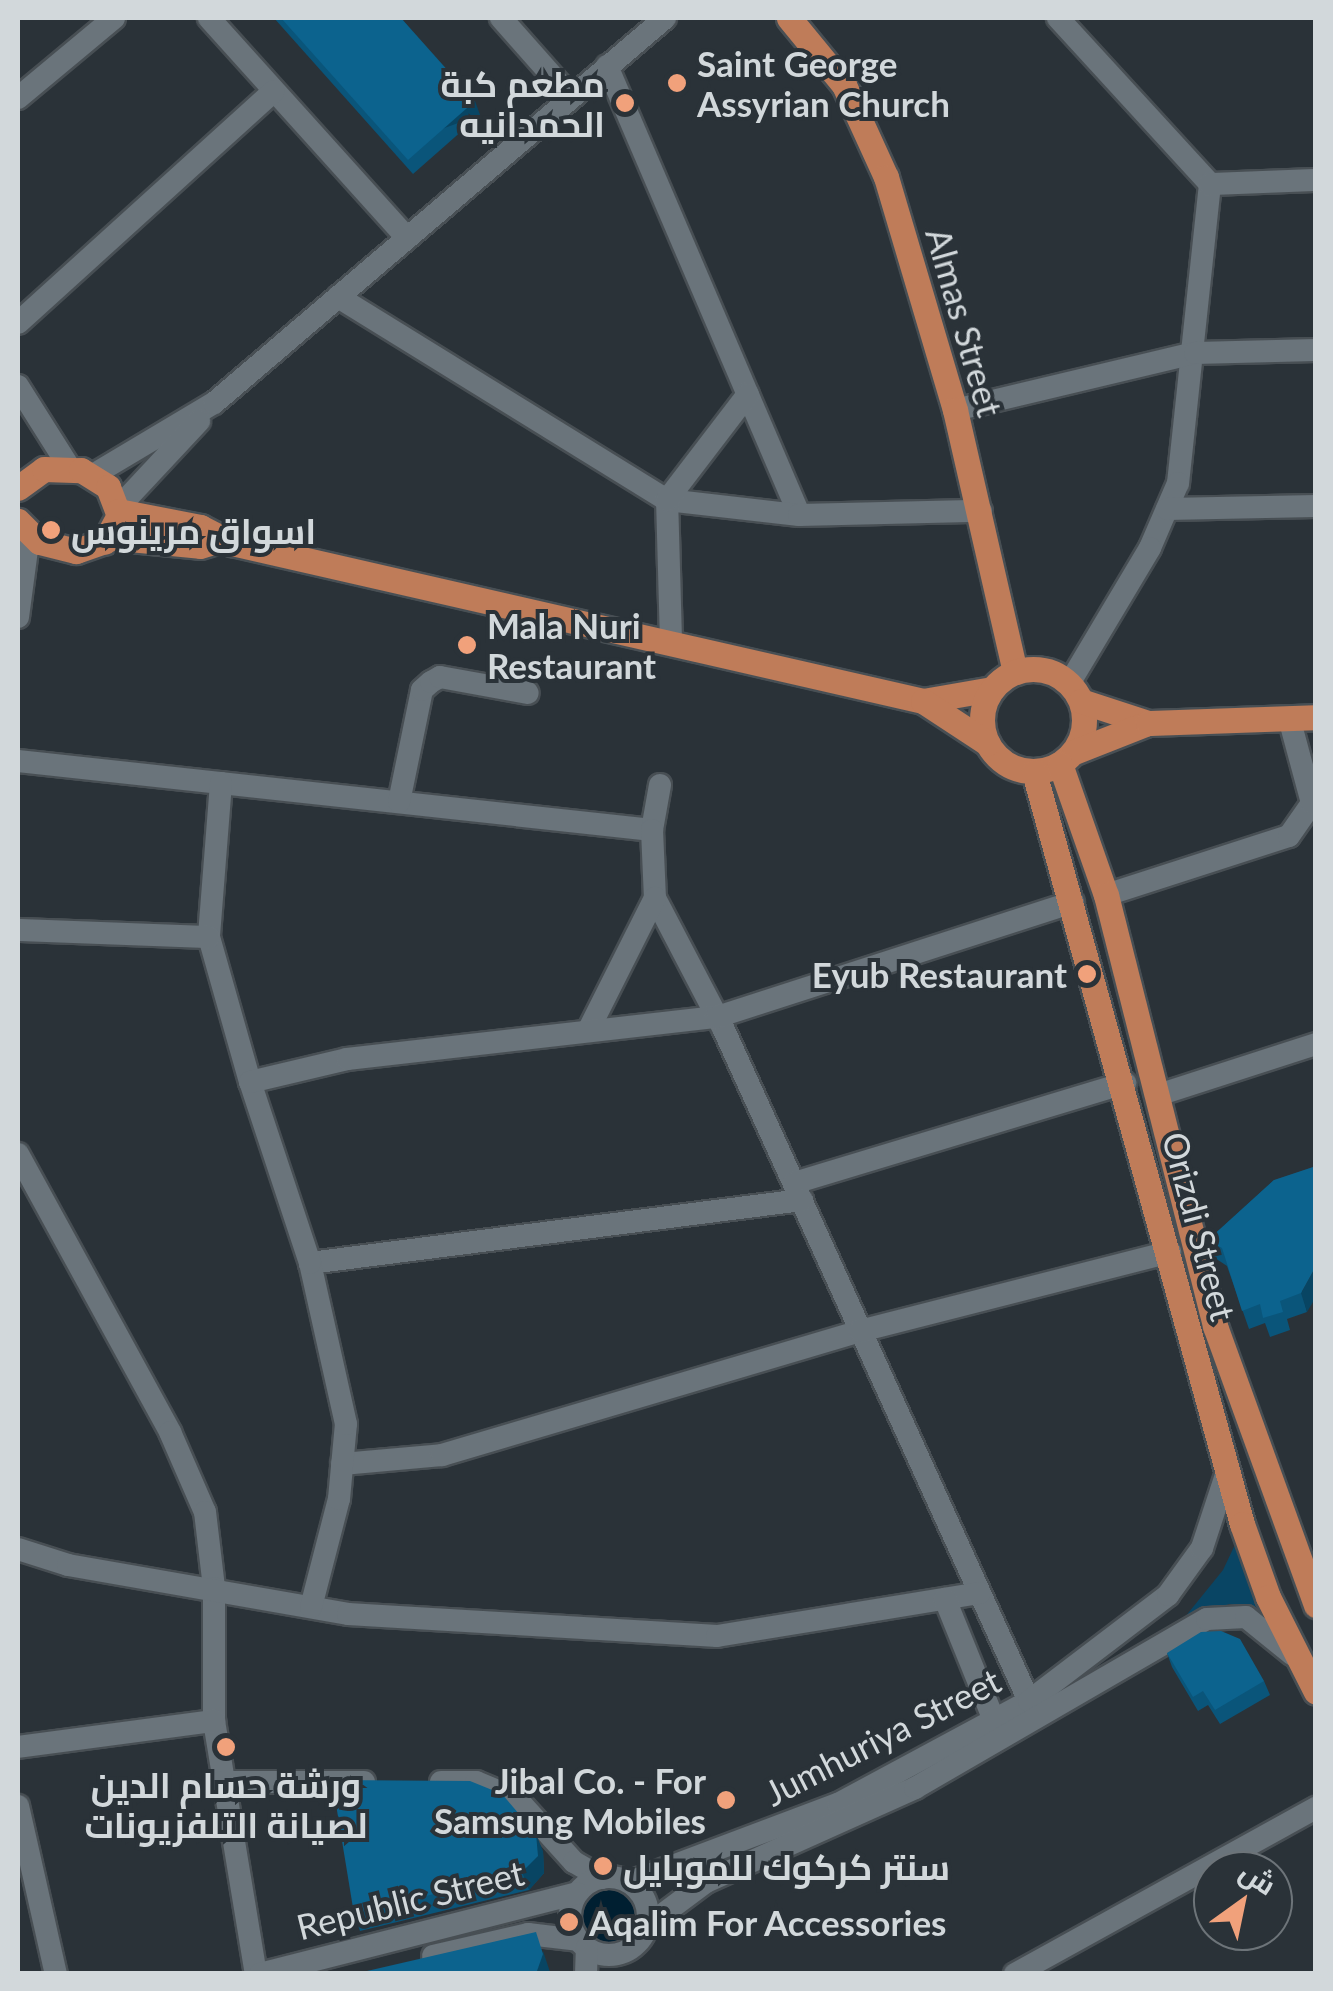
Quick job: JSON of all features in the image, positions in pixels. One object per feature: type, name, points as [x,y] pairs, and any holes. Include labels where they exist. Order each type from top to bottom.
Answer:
[{"type":"main road","name":"Almas Street","points":[[789,18],[844,85],[874,144],[955,410],[982,512],[1015,672]]},
{"type":"main road","points":[[18,488],[38,471],[81,471],[112,491],[118,510],[110,536]]},
{"type":"main road","points":[[118,510],[200,527],[220,540],[923,701],[987,744],[1006,764],[1034,772],[1148,723],[1316,717]]},
{"type":"main road","points":[[23,528],[70,551],[110,536],[192,546],[220,540]]},
{"type":"main road","points":[[923,701],[992,689],[1015,672],[1038,669],[1075,692],[1148,723]]},
{"type":"main road","points":[[987,744],[982,716],[992,689]]},
{"type":"main road","points":[[1067,758],[1084,722],[1075,692]]},
{"type":"main road","name":"Orizdi Street","points":[[1067,758],[1106,895],[1215,1326],[1315,1602]]},
{"type":"main road","name":"Orizdi Street","points":[[1034,772],[1229,1460],[1242,1524],[1297,1659],[1316,1692]]},
{"type":"street","points":[[18,98],[114,18]]},
{"type":"street","points":[[209,18],[407,238]]},
{"type":"street","points":[[500,18],[572,98]]},
{"type":"street","points":[[118,510],[214,403],[665,18]]},
{"type":"street","points":[[1058,18],[1210,184],[1196,353],[1178,483],[1075,692]]},
{"type":"street","points":[[606,66],[799,515]]},
{"type":"street","points":[[18,323],[274,91]]},
{"type":"street","points":[[1210,184],[1316,180]]},
{"type":"street","points":[[338,297],[668,500],[799,515],[982,512]]},
{"type":"street","points":[[955,410],[1196,353],[1316,350]]},
{"type":"street","points":[[18,386],[81,471],[214,403]]},
{"type":"street","points":[[671,641],[668,500],[748,394]]},
{"type":"street","points":[[1167,509],[1316,506]]},
{"type":"street","points":[[18,617],[23,528]]},
{"type":"street","points":[[399,802],[422,690],[431,682],[440,677],[528,693]]},
{"type":"street","points":[[1106,895],[1289,836],[1312,804],[1289,718]]},
{"type":"street","points":[[18,761],[652,830]]},
{"type":"street","points":[[221,783],[210,937],[250,1082],[310,1264],[346,1424],[342,1464],[311,1607]]},
{"type":"street","points":[[660,784],[652,830],[655,898],[717,1016],[1029,1701]]},
{"type":"street","points":[[588,1031],[655,898]]},
{"type":"street","points":[[250,1082],[346,1059],[717,1016],[1073,902]]},
{"type":"street","points":[[18,930],[210,937]]},
{"type":"street","points":[[1158,1095],[1316,1044]]},
{"type":"street","points":[[310,1264],[798,1192],[1124,1082]]},
{"type":"street","points":[[18,1154],[196,1482],[214,1588],[214,1722],[258,1974]]},
{"type":"street","points":[[342,1464],[442,1455],[860,1330],[1170,1252]]},
{"type":"street","name":"Jumhuriya Street","points":[[630,1882],[824,1810],[1029,1701],[1168,1595],[1215,1521],[1229,1460]]},
{"type":"street","points":[[18,1549],[68,1565],[311,1607],[718,1636],[980,1593]]},
{"type":"street","points":[[945,1599],[995,1722]]},
{"type":"street","name":"Jumhuriya Street","points":[[647,1926],[706,1882],[915,1788],[1206,1619],[1233,1614],[1259,1622],[1297,1659]]},
{"type":"street","points":[[18,1747],[214,1722]]},
{"type":"street","points":[[222,1782],[476,1782],[517,1799],[574,1862],[602,1878],[630,1882],[646,1902],[647,1926],[615,1974]]},
{"type":"street","points":[[18,1806],[56,1974]]},
{"type":"street","points":[[1015,1974],[1316,1808]]},
{"type":"street","points":[[586,1974],[582,1944],[570,1916],[577,1893],[602,1878]]},
{"type":"street","name":"Republic Street","points":[[258,1974],[577,1893]]},
{"type":"street","points":[[361,1974],[528,1934],[582,1944],[610,1955],[633,1947]]},
{"type":"shaded area","points":[[1241,1532],[1261,1611],[1229,1604],[1172,1633],[1223,1570]]},
{"type":"shaded area","points":[[610,1885],[631,1894],[640,1915],[631,1936],[610,1945],[589,1936],[580,1915],[589,1894]]},
{"type":"building","points":[[281,18],[401,18],[475,101],[408,160]]},
{"type":"building","points":[[1316,1166],[1316,1266],[1301,1293],[1280,1301],[1283,1312],[1263,1318],[1260,1304],[1242,1311],[1222,1248],[1208,1240],[1274,1180]]},
{"type":"building","points":[[1221,1631],[1240,1639],[1264,1681],[1215,1710],[1203,1691],[1193,1697],[1167,1653],[1201,1632]]},
{"type":"building","points":[[332,1780],[470,1781],[502,1794],[536,1834],[538,1856],[522,1872],[354,1914]]},
{"type":"building","points":[[536,1932],[543,1954],[536,1974],[354,1974]]},
{"type":"place","name":"Saint George Assyrian Church","points":[[677,83]]},
{"type":"place","name":"مطعم كبة الحمدانيه","points":[[625,103]]},
{"type":"place","name":"اسواق مرينوس","points":[[51,530]]},
{"type":"place","name":"Mala Nuri Restaurant","points":[[467,645]]},
{"type":"place","name":"Eyub Restaurant","points":[[1087,974]]},
{"type":"place","name":"ورشة حسام الدين لصيانة التلفزيونات","points":[[226,1747]]},
{"type":"place","name":"Jibal Co. - For Samsung Mobiles","points":[[726,1800]]},
{"type":"place","name":"سنتر كركوك للموبايل","points":[[603,1866]]},
{"type":"place","name":"Aqalim For Accessories","points":[[569,1922]]}]
